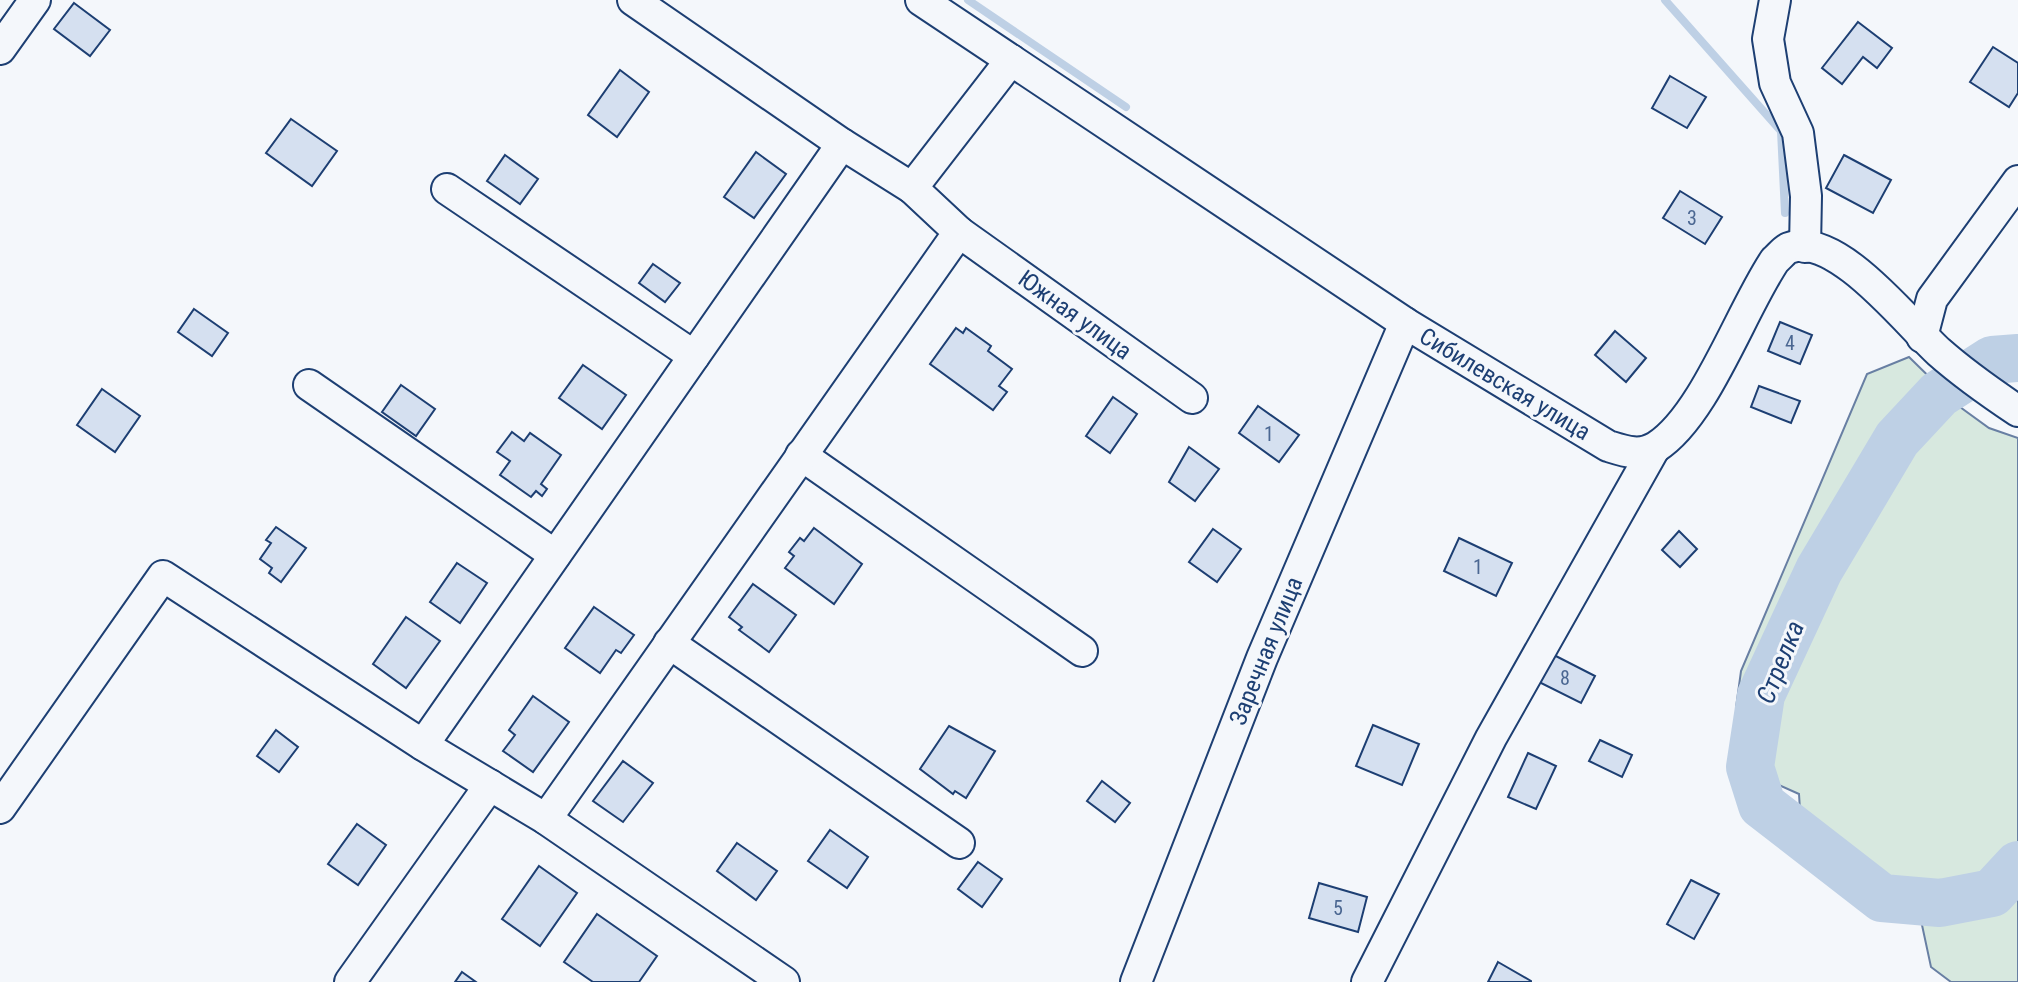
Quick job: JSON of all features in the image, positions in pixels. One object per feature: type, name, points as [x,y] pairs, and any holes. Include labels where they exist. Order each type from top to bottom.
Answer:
[{"type":"street","points":[[0,49],[35,0]]},
{"type":"street","name":"Южная улица","points":[[633,0],[842,144],[912,188],[959,232],[1192,398]]},
{"type":"street","name":"Сибилевская улица","points":[[921,0],[1405,323],[1608,446],[1632,454],[1654,449]]},
{"type":"street","points":[[1775,0],[1768,39],[1775,83],[1798,133],[1806,196],[1805,247]]},
{"type":"street","points":[[912,188],[1011,60]]},
{"type":"street","points":[[423,745],[842,144]]},
{"type":"street","points":[[1922,337],[1932,299],[2018,181]]},
{"type":"street","points":[[447,189],[694,356]]},
{"type":"street","points":[[546,819],[959,232]]},
{"type":"street","points":[[1367,982],[1491,738],[1654,449],[1679,427],[1775,260],[1788,248],[1805,247],[1822,251],[1860,274],[1945,357],[2018,411]]},
{"type":"street","name":"Заречная улица","points":[[1136,982],[1262,658],[1405,323]]},
{"type":"street","points":[[309,385],[555,555]]},
{"type":"street","points":[[801,455],[1082,651]]},
{"type":"street","points":[[0,808],[163,576],[423,745],[546,819],[784,982]]},
{"type":"street","points":[[669,643],[959,843]]},
{"type":"street","points":[[350,982],[490,785]]},
{"type":"shaded area","points":[[1909,357],[1960,407],[1989,428],[2018,438],[2018,982],[1951,982],[1931,967],[1922,925],[1891,891],[1839,858],[1801,826],[1799,794],[1761,777],[1736,708],[1741,671],[1867,374]]},
{"type":"building","points":[[74,3],[110,30],[90,56],[54,29]]},
{"type":"building","points":[[1858,22],[1892,48],[1877,68],[1863,57],[1842,84],[1822,68]]},
{"type":"building","points":[[1993,47],[2018,63],[2018,93],[2009,107],[1970,82]]},
{"type":"building","points":[[620,70],[649,92],[617,137],[588,115]]},
{"type":"building","points":[[1670,76],[1706,97],[1687,128],[1652,108]]},
{"type":"building","points":[[291,119],[337,151],[312,186],[266,153]]},
{"type":"building","points":[[756,152],[786,174],[754,218],[724,197]]},
{"type":"building","points":[[505,155],[538,179],[520,204],[487,181]]},
{"type":"building","points":[[1844,155],[1891,180],[1873,213],[1826,188]]},
{"type":"building","points":[[1680,191],[1722,217],[1705,244],[1663,218]]},
{"type":"building","points":[[653,264],[680,283],[665,302],[639,283]]},
{"type":"building","points":[[194,309],[228,333],[212,356],[178,332]]},
{"type":"building","points":[[1780,322],[1812,335],[1800,364],[1768,351]]},
{"type":"building","points":[[956,328],[963,333],[966,328],[991,346],[988,351],[1012,369],[999,386],[1007,392],[993,410],[930,364]]},
{"type":"building","points":[[1615,331],[1646,358],[1626,382],[1595,355]]},
{"type":"building","points":[[583,365],[626,395],[602,429],[559,398]]},
{"type":"building","points":[[401,385],[435,409],[416,436],[382,412]]},
{"type":"building","points":[[1759,386],[1800,401],[1791,423],[1751,407]]},
{"type":"building","points":[[102,389],[140,416],[115,452],[77,425]]},
{"type":"building","points":[[1113,397],[1137,414],[1110,453],[1086,436]]},
{"type":"building","points":[[1258,406],[1299,435],[1279,462],[1239,433]]},
{"type":"building","points":[[512,432],[524,441],[530,433],[561,455],[541,484],[547,489],[542,496],[536,491],[531,497],[500,475],[510,461],[497,452]]},
{"type":"building","points":[[1189,447],[1219,469],[1195,501],[1169,482]]},
{"type":"building","points":[[276,527],[306,548],[281,582],[269,573],[272,568],[260,559],[271,543],[266,540]]},
{"type":"building","points":[[814,528],[862,564],[834,604],[785,568],[794,556],[789,552],[800,538],[804,541]]},
{"type":"building","points":[[1213,529],[1241,549],[1217,582],[1189,562]]},
{"type":"building","points":[[1679,531],[1697,549],[1680,567],[1662,550]]},
{"type":"building","points":[[1459,538],[1512,563],[1496,596],[1444,571]]},
{"type":"building","points":[[457,563],[487,583],[460,623],[430,602]]},
{"type":"building","points":[[753,584],[796,615],[769,652],[739,630],[742,627],[729,617]]},
{"type":"building","points":[[594,607],[634,635],[621,653],[616,650],[600,673],[565,648]]},
{"type":"building","points":[[406,617],[440,641],[406,688],[373,664]]},
{"type":"building","points":[[1548,652],[1595,676],[1581,703],[1535,680]]},
{"type":"building","points":[[533,696],[569,722],[533,772],[503,751],[515,735],[509,730]]},
{"type":"building","points":[[1373,725],[1419,744],[1402,785],[1356,766]]},
{"type":"building","points":[[949,726],[995,751],[966,798],[955,791],[953,794],[920,769]]},
{"type":"building","points":[[276,730],[298,747],[279,772],[257,756]]},
{"type":"building","points":[[1600,740],[1632,755],[1622,777],[1589,761]]},
{"type":"building","points":[[1528,753],[1556,766],[1536,809],[1508,797]]},
{"type":"building","points":[[623,761],[653,783],[623,822],[593,801]]},
{"type":"building","points":[[1102,781],[1130,803],[1115,822],[1087,801]]},
{"type":"building","points":[[357,824],[386,845],[358,885],[328,864]]},
{"type":"building","points":[[830,830],[868,857],[847,888],[808,861]]},
{"type":"building","points":[[737,843],[777,871],[756,900],[717,871]]},
{"type":"building","points":[[978,862],[1002,879],[982,907],[958,889]]},
{"type":"building","points":[[539,866],[577,893],[540,946],[502,919]]},
{"type":"building","points":[[1691,880],[1719,894],[1694,939],[1667,924]]},
{"type":"building","points":[[1319,883],[1367,897],[1358,932],[1309,918]]},
{"type":"building","points":[[597,914],[657,956],[639,982],[593,982],[564,962]]},
{"type":"building","points":[[1498,962],[1531,981],[1531,982],[1488,982]]},
{"type":"building","points":[[462,972],[476,982],[455,982]]},
{"type":"waterway","points":[[968,0],[1126,107]]},
{"type":"waterway","points":[[1665,0],[1781,131],[1785,213]]},
{"type":"waterway","name":"Стрелка","points":[[2018,358],[1992,360],[1939,394],[1897,439],[1819,570],[1761,695],[1750,767],[1762,805],[1882,898],[1940,903],[1992,893],[2018,865]]}]
